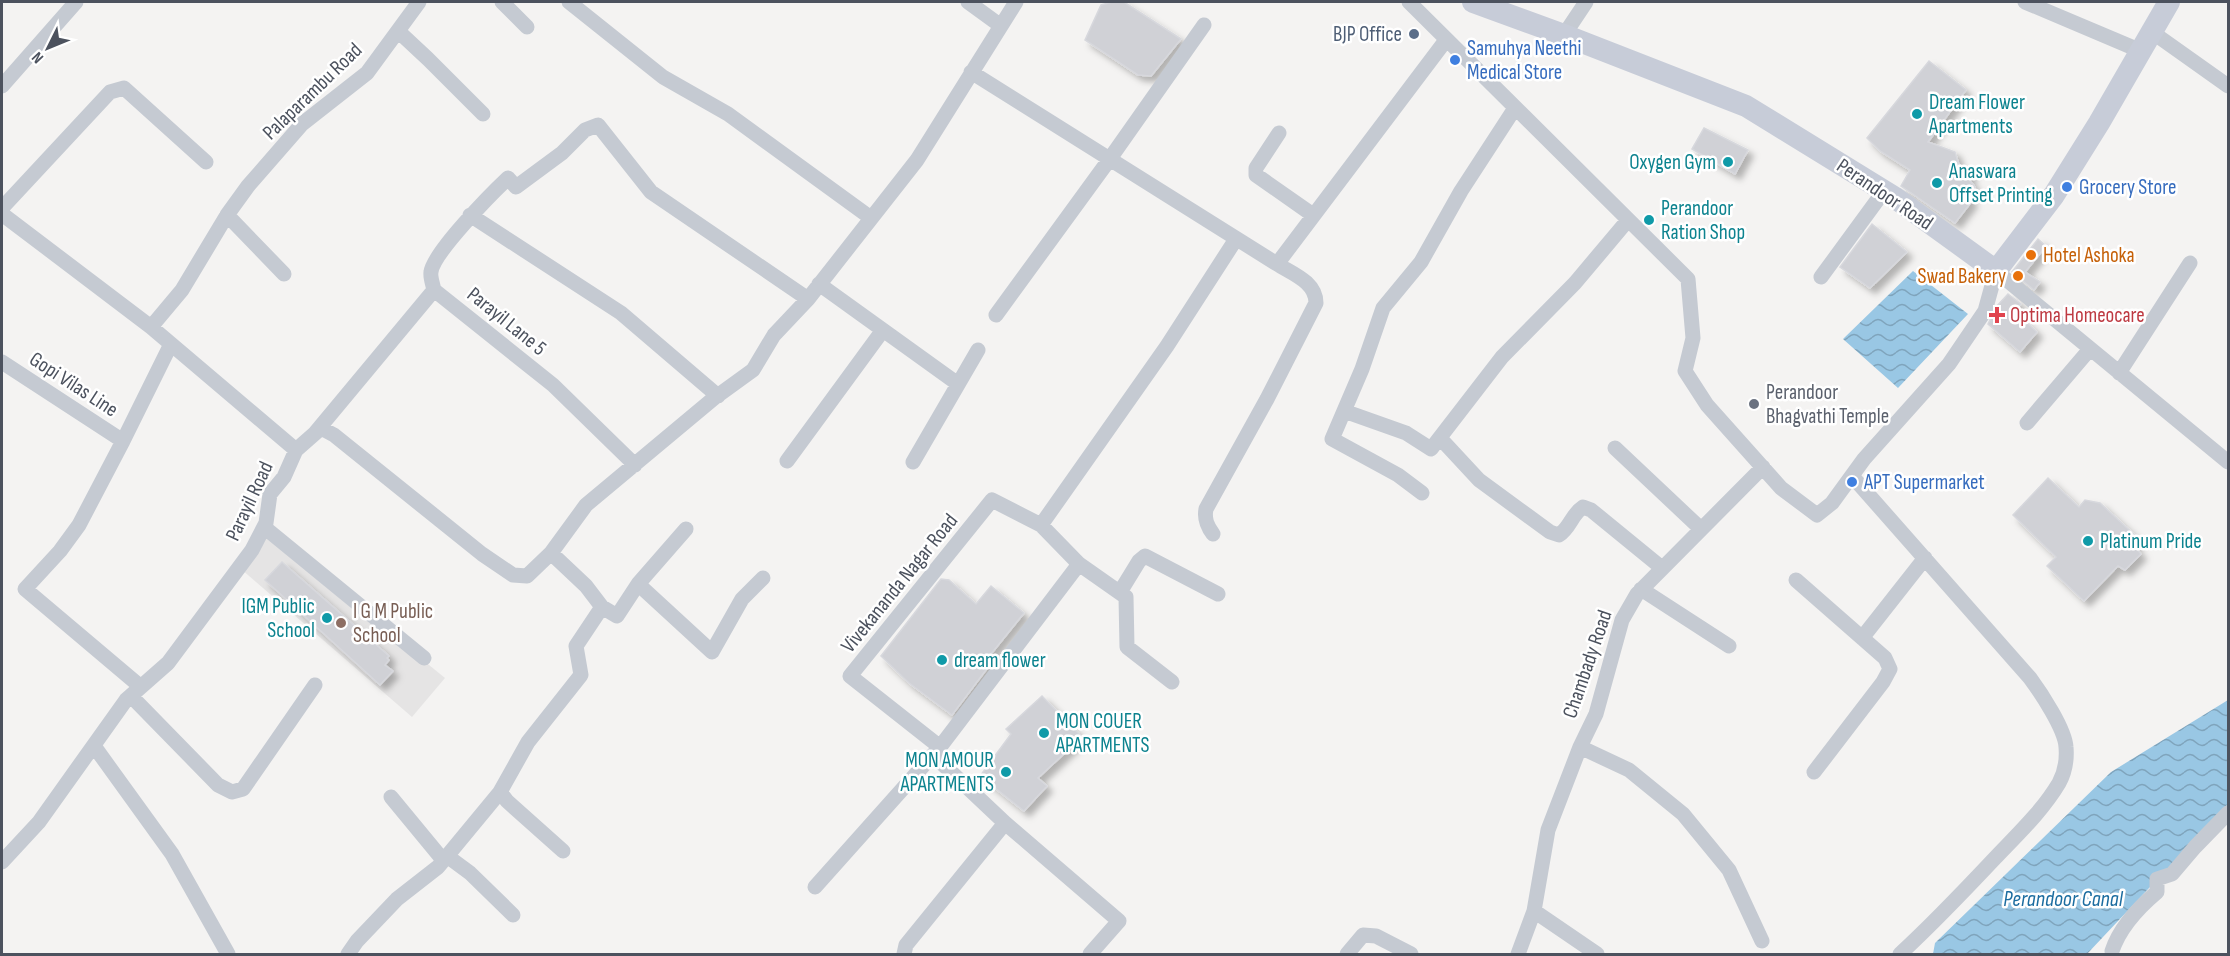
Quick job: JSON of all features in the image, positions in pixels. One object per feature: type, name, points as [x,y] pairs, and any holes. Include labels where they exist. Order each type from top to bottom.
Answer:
[{"type":"main road","name":"Perandoor Road","points":[[1473,2],[1564,34],[1746,106],[1884,191],[1996,271]]},
{"type":"main road","points":[[1996,271],[2025,236],[2054,195],[2099,123],[2169,2]]},
{"type":"street","points":[[2,86],[76,2]]},
{"type":"street","name":"Palaparambu Road","points":[[151,327],[182,290],[227,215],[248,186],[302,124],[367,73],[419,2]]},
{"type":"street","points":[[502,2],[527,27]]},
{"type":"street","points":[[569,2],[663,77],[728,114],[871,218]]},
{"type":"street","points":[[968,2],[1001,26]]},
{"type":"street","points":[[296,450],[321,428],[334,435],[482,554],[513,575],[527,576],[551,553],[586,505],[753,370],[774,334],[808,299],[917,160],[1016,2]]},
{"type":"street","points":[[1409,2],[1688,279],[1693,338],[1685,371],[1707,405],[1782,488],[1817,515],[1832,503],[1864,459],[1949,364],[1985,311],[1996,271],[2229,462]]},
{"type":"street","points":[[1564,34],[1586,2]]},
{"type":"street","points":[[2025,2],[2147,41],[2229,86]]},
{"type":"street","points":[[996,315],[1110,160],[1204,25]]},
{"type":"street","points":[[398,32],[483,114]]},
{"type":"street","points":[[1277,264],[1446,39]]},
{"type":"street","points":[[971,72],[1311,286],[1316,296],[1316,303],[1206,509],[1204,515],[1213,534]]},
{"type":"street","points":[[2,208],[110,92],[124,88],[206,162]]},
{"type":"street","points":[[1422,493],[1398,475],[1332,439],[1362,369],[1383,308],[1421,262],[1461,191],[1515,108]]},
{"type":"street","points":[[315,434],[434,290],[431,271],[436,260],[470,215],[508,178],[516,187],[562,153],[585,130],[598,125],[651,192],[808,299]]},
{"type":"street","points":[[1279,133],[1256,168],[1256,175],[1313,215]]},
{"type":"street","points":[[1821,277],[1884,191]]},
{"type":"street","name":"Parayil Road","points":[[2,214],[151,327],[296,450],[284,477],[270,494],[264,528],[252,550],[168,663],[136,692],[39,822],[2,862]]},
{"type":"street","points":[[227,215],[284,274]]},
{"type":"street","points":[[470,215],[621,312],[718,396]]},
{"type":"street","points":[[1344,411],[1406,433],[1431,449],[1502,357],[1575,283],[1628,220]]},
{"type":"street","points":[[1041,525],[1167,346],[1236,238]]},
{"type":"street","points":[[2119,373],[2190,263]]},
{"type":"street","points":[[819,284],[958,384]]},
{"type":"street","name":"Parayil Lane 5","points":[[434,290],[553,385],[635,465]]},
{"type":"street","points":[[787,460],[883,330]]},
{"type":"street","name":"Gopi Vilas Line","points":[[2,362],[123,441],[171,344]]},
{"type":"street","points":[[2026,423],[2090,349]]},
{"type":"street","points":[[913,462],[978,350]]},
{"type":"street","points":[[1440,438],[1479,480],[1550,532],[1559,535],[1565,531],[1583,507],[1591,510],[1662,568]]},
{"type":"street","points":[[123,441],[79,525],[60,551],[25,589],[136,692],[218,785],[232,792],[243,789],[315,685]]},
{"type":"street","points":[[1615,448],[1701,529]]},
{"type":"street","name":"Chambady Road","points":[[1518,954],[1534,911],[1548,830],[1580,747],[1596,714],[1622,620],[1641,589],[1763,467]]},
{"type":"street","points":[[1852,476],[2030,678],[2044,697],[2066,744],[2066,761],[2060,781],[2026,826],[1943,915],[1900,954]]},
{"type":"street","name":"Vivekananda Nagar Road","points":[[936,751],[850,676],[992,500],[1041,525],[1079,564],[1120,592]]},
{"type":"street","points":[[264,528],[424,658]]},
{"type":"street","points":[[551,553],[586,586],[602,607],[617,616],[638,584],[686,529]]},
{"type":"street","points":[[1172,682],[1127,647],[1126,597],[1120,592],[1139,561],[1145,556],[1218,594]]},
{"type":"street","points":[[1862,638],[1925,558]]},
{"type":"street","points":[[815,887],[936,751],[1079,564]]},
{"type":"street","points":[[638,584],[712,652],[742,599],[763,578]]},
{"type":"street","points":[[1797,580],[1885,658],[1890,669],[1814,772]]},
{"type":"street","points":[[1641,589],[1728,646]]},
{"type":"street","points":[[348,954],[357,941],[397,899],[438,867],[500,792],[528,742],[580,675],[576,646],[602,607]]},
{"type":"street","points":[[94,746],[172,854],[228,954]]},
{"type":"street","points":[[1580,747],[1629,770],[1683,814],[1729,870],[1762,940]]},
{"type":"street","points":[[936,751],[1005,822],[1119,921],[1090,954]]},
{"type":"street","points":[[500,792],[563,851]]},
{"type":"street","points":[[391,797],[445,858],[470,873],[513,915]]},
{"type":"street","points":[[2112,951],[2115,940],[2133,914],[2157,892],[2157,879],[2172,874],[2229,813]]},
{"type":"street","points":[[904,954],[906,945],[1005,822]]},
{"type":"street","points":[[1534,911],[1597,954]]},
{"type":"street","points":[[1347,954],[1363,935],[1376,936],[1411,954]]},
{"type":"shaded area","name":"I G M Public School","points":[[267,533],[445,678],[412,717],[241,569]]},
{"type":"water","points":[[1913,271],[1968,314],[1898,388],[1843,339]]},
{"type":"water","name":"Perandoor Canal","points":[[2228,700],[2228,804],[2087,954],[1933,954],[1935,943],[2111,772]]},
{"type":"building","points":[[1124,2],[1181,39],[1151,76],[1138,75],[1085,40],[1101,5]]},
{"type":"building","points":[[1929,61],[1966,90],[1928,142],[1955,152],[1959,165],[1972,172],[1968,178],[1975,187],[1968,197],[1972,201],[1955,223],[1901,186],[1910,170],[1880,151],[1867,138]]},
{"type":"building","name":"Oxygen Gym","points":[[1704,128],[1748,150],[1735,174],[1692,149]]},
{"type":"building","points":[[1872,224],[1907,252],[1870,288],[1840,267]]},
{"type":"building","points":[[2038,239],[2046,246],[2025,272],[2040,282],[2034,290],[2012,272]]},
{"type":"building","points":[[2008,294],[2021,304],[2014,311],[2037,332],[2020,352],[1988,324],[1996,307]]},
{"type":"building","name":"Platinum Pride","points":[[2048,478],[2079,507],[2085,500],[2100,503],[2139,539],[2133,545],[2141,554],[2125,570],[2118,566],[2084,601],[2047,566],[2056,557],[2013,515]]},
{"type":"building","name":"IGM Public School","points":[[282,562],[389,656],[385,665],[393,671],[380,685],[265,580]]},
{"type":"building","name":"dream flower","points":[[941,579],[949,580],[976,604],[991,586],[1024,613],[991,654],[995,658],[952,715],[909,683],[881,656]]},
{"type":"building","points":[[1042,696],[1082,737],[1038,778],[1047,786],[1024,811],[980,776],[1011,734],[1006,729]]},
{"type":"place","name":"BJP Office","points":[[1414,34]]},
{"type":"place","name":"Samuhya Neethi Medical Store","points":[[1455,60]]},
{"type":"place","name":"Dream Flower Apartments","points":[[1917,114]]},
{"type":"place","name":"Oxygen Gym","points":[[1728,162]]},
{"type":"place","name":"Anaswara Offset Printing","points":[[1937,183]]},
{"type":"place","name":"Grocery Store","points":[[2067,187]]},
{"type":"place","name":"Perandoor Ration Shop","points":[[1649,220]]},
{"type":"place","name":"Hotel Ashoka","points":[[2031,255]]},
{"type":"place","name":"Swad Bakery","points":[[2018,276]]},
{"type":"place","name":"Optima Homeocare","points":[[1997,315]]},
{"type":"place","name":"Perandoor Bhagvathi Temple","points":[[1754,404]]},
{"type":"place","name":"APT Supermarket","points":[[1852,482]]},
{"type":"place","name":"Platinum Pride","points":[[2088,541]]},
{"type":"place","name":"IGM Public School","points":[[327,618]]},
{"type":"place","name":"I G M Public School","points":[[341,623]]},
{"type":"place","name":"dream flower","points":[[942,660]]},
{"type":"place","name":"MON COUER APARTMENTS","points":[[1044,733]]},
{"type":"place","name":"MON AMOUR APARTMENTS","points":[[1006,772]]}]
